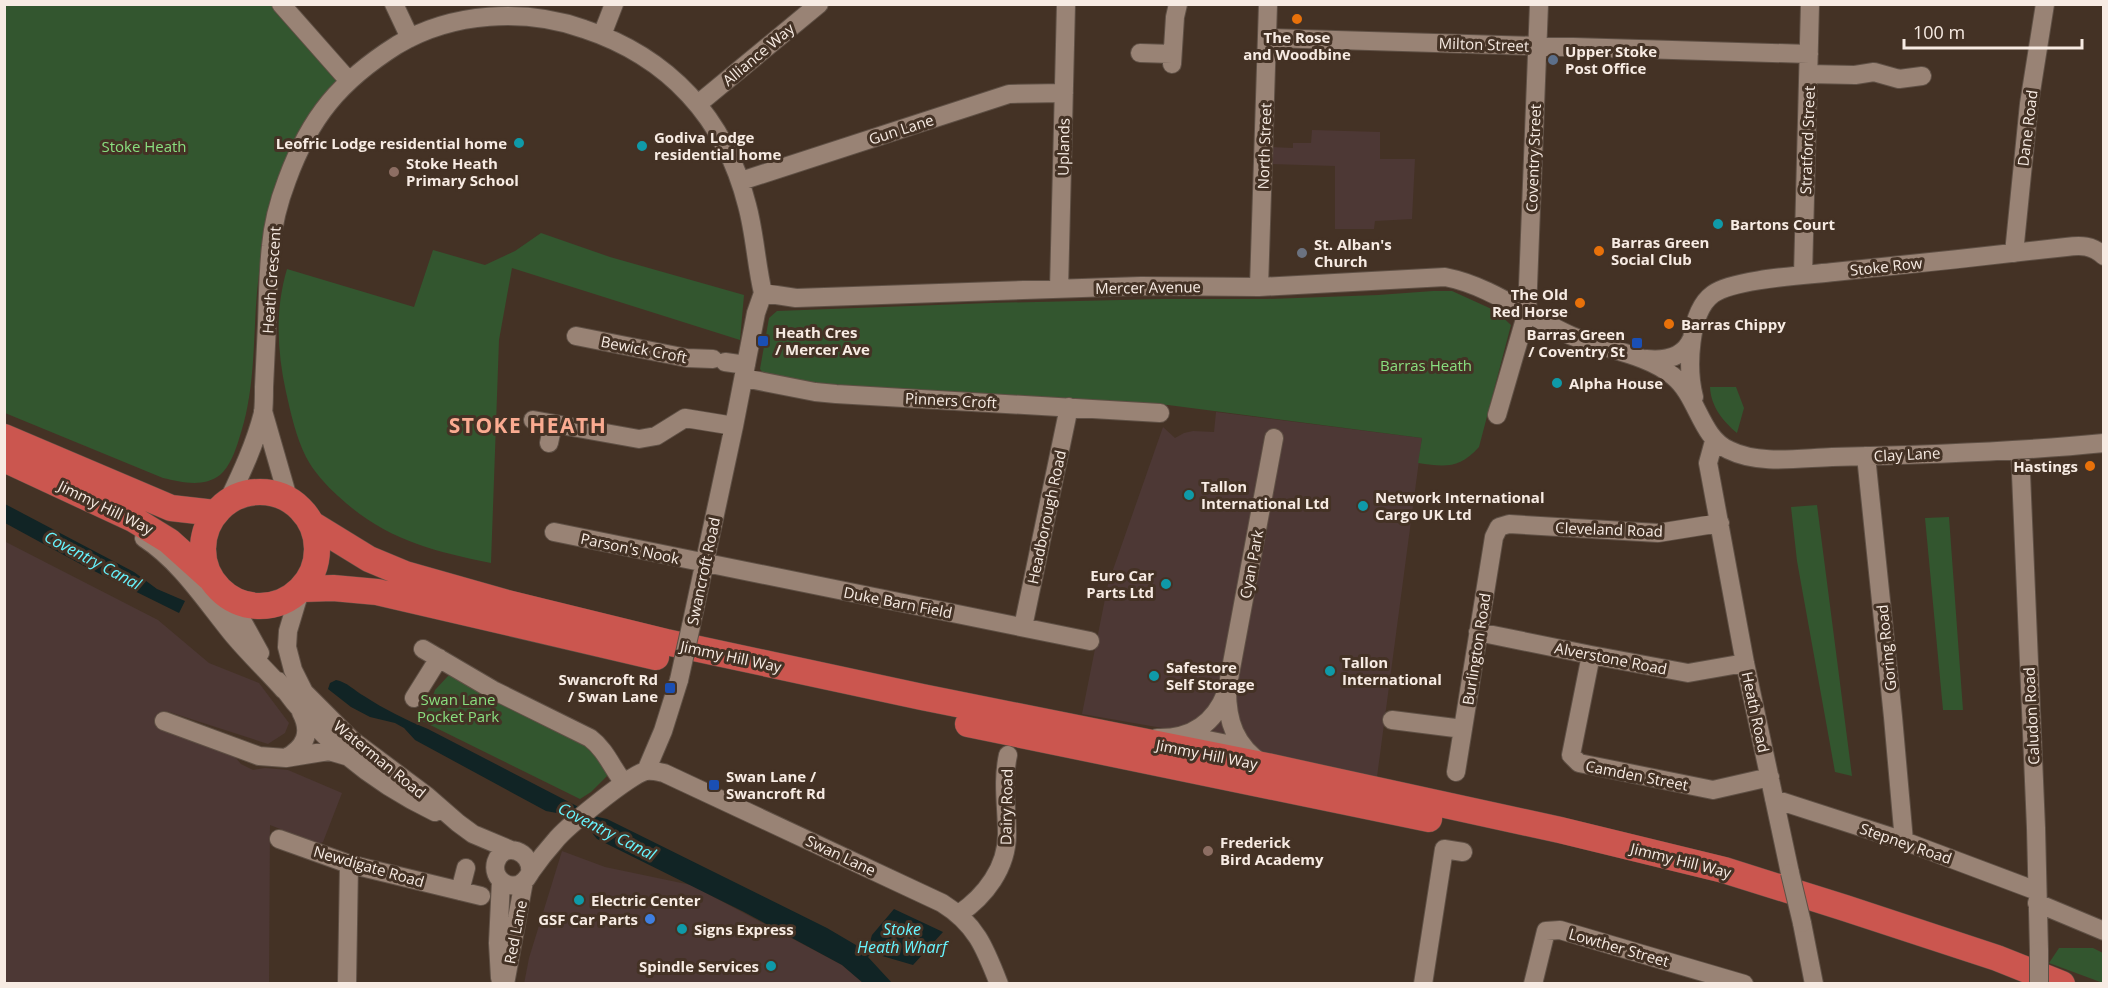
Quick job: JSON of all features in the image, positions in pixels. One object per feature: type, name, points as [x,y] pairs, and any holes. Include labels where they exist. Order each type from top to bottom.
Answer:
[{"type":"highway","name":"Jimmy Hill Way","points":[[4,437],[171,508],[212,508]]},
{"type":"highway","name":"Jimmy Hill Way","points":[[4,459],[133,519],[169,541],[210,579]]},
{"type":"highway","points":[[256,491],[269,492],[288,498],[304,512],[312,524],[318,543],[318,553],[313,572],[301,590],[282,603],[259,607],[240,604],[210,579],[203,558],[203,539],[212,508],[256,491]]},
{"type":"highway","name":"Jimmy Hill Way","points":[[312,524],[369,559],[405,574],[518,606],[666,642],[1119,737],[1258,760],[1549,827],[1724,870],[1997,958],[2062,984]]},
{"type":"highway","name":"Jimmy Hill Way","points":[[301,590],[333,588],[377,592],[558,636],[748,678],[1370,806],[1570,850],[1740,892],[1831,918],[1996,973],[2021,984]]},
{"type":"street","points":[[280,4],[349,81]]},
{"type":"street","points":[[394,4],[410,38]]},
{"type":"street","points":[[602,35],[614,4]]},
{"type":"street","name":"Alliance Way","points":[[698,104],[819,4]]},
{"type":"street","name":"Uplands","points":[[1059,289],[1066,4]]},
{"type":"street","points":[[1140,53],[1172,59],[1178,4]]},
{"type":"street","name":"North Street","points":[[1259,287],[1268,4]]},
{"type":"street","name":"Coventry Street","points":[[1497,415],[1527,312],[1539,4]]},
{"type":"street","name":"Stratford Street","points":[[1803,275],[1810,4]]},
{"type":"street","name":"Dane Road","points":[[2014,253],[2029,104],[2045,4]]},
{"type":"street","name":"Heath Crescent","points":[[212,508],[249,457],[263,411],[271,245],[278,209],[292,167],[307,133],[319,114],[349,81],[410,38],[437,27],[482,11],[555,20],[626,45],[654,62],[698,104],[727,150],[741,181],[752,225],[763,293]]},
{"type":"street","name":"Milton Street","points":[[1267,38],[1809,54]]},
{"type":"street","points":[[1809,74],[1855,75],[1874,72],[1898,88],[1922,76]]},
{"type":"street","name":"Gun Lane","points":[[741,181],[1008,94],[1064,93]]},
{"type":"street","name":"Stoke Row","points":[[1694,333],[1703,306],[1714,293],[1743,283],[2079,246],[2101,246]]},
{"type":"street","name":"Mercer Avenue","points":[[763,293],[796,298],[1141,286],[1259,287],[1445,277],[1472,285],[1577,338],[1637,358]]},
{"type":"street","name":"Swancroft Road","points":[[646,771],[663,731],[679,680],[734,426],[756,312],[763,293]]},
{"type":"street","points":[[1637,358],[1658,360],[1674,357],[1686,349],[1694,333]]},
{"type":"street","points":[[1694,333],[1690,376],[1697,408]]},
{"type":"street","name":"Bewick Croft","points":[[576,336],[687,358],[719,361],[745,372]]},
{"type":"street","points":[[1637,358],[1659,366],[1686,389],[1714,441]]},
{"type":"street","name":"Pinners Croft","points":[[745,372],[815,392],[1160,413]]},
{"type":"street","name":"Headborough Road","points":[[1023,627],[1069,407]]},
{"type":"street","name":"Heath Crescent","points":[[263,411],[288,498]]},
{"type":"street","points":[[533,420],[639,439],[656,436],[685,418],[734,426]]},
{"type":"street","points":[[549,443],[553,424]]},
{"type":"street","name":"Cyan Park","points":[[1119,737],[1164,738],[1197,731],[1211,720],[1220,706],[1227,690],[1274,438]]},
{"type":"street","name":"Clay Lane","points":[[1714,441],[1728,450],[1756,457],[1866,456],[2020,450],[2103,443]]},
{"type":"street","name":"Heath Road","points":[[1714,441],[1708,463],[1745,663],[1814,984]]},
{"type":"street","name":"Caludon Road","points":[[2020,450],[2036,828],[2039,984]]},
{"type":"street","name":"Goring Road","points":[[1866,456],[1904,841]]},
{"type":"street","points":[[29,470],[100,510],[156,546],[284,690]]},
{"type":"street","name":"Cleveland Road","points":[[1499,527],[1509,524],[1658,533],[1720,523]]},
{"type":"street","name":"Burlington Road","points":[[1456,772],[1494,537],[1499,527]]},
{"type":"street","name":"Parson's Nook","points":[[554,532],[705,564]]},
{"type":"street","name":"Duke Barn Field","points":[[705,564],[1090,641]]},
{"type":"street","name":"Waterman Road","points":[[210,579],[239,615],[271,672],[284,690],[302,700],[465,828],[498,873]]},
{"type":"street","name":"Waterman Road","points":[[286,758],[301,747],[307,727],[287,648],[288,631],[301,590]]},
{"type":"street","name":"Alverstone Road","points":[[1478,632],[1688,673],[1745,663]]},
{"type":"street","points":[[414,698],[426,679],[431,654],[493,690],[590,738],[600,746],[613,770],[624,783]]},
{"type":"street","name":"Camden Street","points":[[1591,655],[1570,755],[1579,764],[1713,790],[1770,777]]},
{"type":"street","name":"Cyan Park","points":[[1227,690],[1230,722],[1239,742],[1258,760]]},
{"type":"street","name":"Waterman Road","points":[[302,700],[326,727],[326,737],[319,749],[310,755]]},
{"type":"street","points":[[1392,720],[1463,729]]},
{"type":"street","name":"Waterman Road","points":[[165,721],[259,756],[286,758],[329,751],[346,756]]},
{"type":"street","name":"Cyan Park","points":[[1183,735],[1232,745],[1258,760]]},
{"type":"street","name":"Waterman Road","points":[[326,737],[346,756],[414,802],[512,850]]},
{"type":"street","name":"Dairy Road","points":[[959,914],[974,903],[994,880],[1005,854],[1007,837],[1004,789],[1008,755]]},
{"type":"street","points":[[561,834],[500,855],[498,873],[514,886],[527,877],[561,834],[636,774],[646,771]]},
{"type":"street","name":"Swan Lane","points":[[646,771],[664,773],[673,777],[942,903],[959,914],[971,926],[980,939],[999,984]]},
{"type":"street","name":"Stepney Road","points":[[1774,799],[1904,841],[2037,897],[2103,931]]},
{"type":"street","name":"Newdigate Road","points":[[279,838],[349,864],[481,896]]},
{"type":"street","points":[[1423,984],[1444,849],[1463,852]]},
{"type":"street","points":[[512,850],[525,854],[530,861],[527,877]]},
{"type":"street","points":[[347,984],[349,864]]},
{"type":"street","points":[[460,891],[466,867]]},
{"type":"street","name":"Red Lane","points":[[498,873],[498,943],[502,984]]},
{"type":"street","name":"Red Lane","points":[[502,984],[514,944],[527,877]]},
{"type":"street","name":"Lowther Street","points":[[1530,983],[1546,931],[1560,930],[1744,984]]},
{"type":"shaded area","points":[[1312,130],[1380,132],[1380,159],[1415,159],[1412,219],[1375,221],[1374,229],[1335,229],[1335,166],[1270,164],[1271,147],[1293,148],[1293,143],[1311,143]]},
{"type":"shaded area","points":[[1216,412],[1422,438],[1377,777],[1276,759],[1231,740],[1082,714],[1108,584],[1163,427],[1175,438],[1193,431],[1214,432]]},
{"type":"shaded area","points":[[4,541],[158,620],[209,663],[259,683],[289,723],[285,733],[268,744],[166,711],[159,728],[235,757],[241,764],[253,770],[265,768],[288,770],[342,793],[323,842],[318,844],[270,825],[269,983],[5,983]]},
{"type":"shaded area","points":[[562,851],[605,867],[691,885],[842,965],[863,983],[524,984],[529,958]]},
{"type":"green space","name":"Stoke Heath","points":[[4,5],[274,5],[341,81],[264,246],[257,294],[253,367],[246,415],[232,458],[224,471],[213,479],[192,483],[163,478],[5,413]]},
{"type":"green space","points":[[541,233],[610,257],[744,295],[740,340],[512,268],[499,340],[491,563],[429,548],[391,533],[355,511],[338,496],[316,473],[299,442],[286,392],[279,346],[279,315],[287,269],[414,307],[433,250],[485,265],[515,251]]},
{"type":"green space","name":"Barras Heath","points":[[1452,291],[1496,311],[1511,325],[1479,447],[1465,459],[1451,465],[1418,463],[1422,438],[1168,405],[820,386],[765,376],[760,369],[769,318],[777,311],[990,303],[1267,299]]},
{"type":"green space","points":[[1710,387],[1736,387],[1744,408],[1737,433],[1719,413]]},
{"type":"green space","points":[[1817,505],[1852,776],[1835,772],[1797,561],[1791,507]]},
{"type":"green space","points":[[1949,517],[1963,710],[1943,710],[1925,518]]},
{"type":"green space","name":"Swan Lane Pocket Park","points":[[448,676],[456,676],[594,749],[606,764],[607,776],[591,792],[580,799],[416,718],[428,709],[435,690]]},
{"type":"green space","points":[[2059,948],[2093,948],[2103,953],[2103,983],[2049,963]]},
{"type":"water","name":"Coventry Canal","points":[[5,504],[134,572],[157,589],[185,601],[179,613],[84,566],[5,523]]},
{"type":"water","points":[[336,680],[395,714],[598,817],[607,819],[827,928],[861,948],[869,945],[872,935],[894,909],[943,932],[913,965],[872,953],[868,957],[892,983],[863,983],[842,965],[744,912],[597,839],[588,828],[562,814],[546,811],[415,740],[404,728],[395,723],[370,717],[351,707],[328,689],[330,683]]},
{"type":"place","name":"The Rose and Woodbine","points":[[1297,19]]},
{"type":"place","name":"Upper Stoke Post Office","points":[[1553,60]]},
{"type":"place","name":"Leofric Lodge residential home","points":[[519,143]]},
{"type":"place","name":"Godiva Lodge residential home","points":[[642,146]]},
{"type":"place","name":"Stoke Heath Primary School","points":[[394,172]]},
{"type":"place","name":"Bartons Court","points":[[1718,224]]},
{"type":"place","name":"Barras Green Social Club","points":[[1599,251]]},
{"type":"place","name":"St. Alban's Church","points":[[1302,253]]},
{"type":"place","name":"The Old Red Horse","points":[[1580,303]]},
{"type":"place","name":"Barras Chippy","points":[[1669,324]]},
{"type":"place","name":"Heath Cres / Mercer Ave","points":[[763,341]]},
{"type":"place","name":"Barras Green / Coventry St","points":[[1637,343]]},
{"type":"place","name":"Alpha House","points":[[1557,383]]},
{"type":"place","name":"Hastings","points":[[2090,466]]},
{"type":"place","name":"Tallon International Ltd","points":[[1189,495]]},
{"type":"place","name":"Network International Cargo UK Ltd","points":[[1363,506]]},
{"type":"place","name":"Euro Car Parts Ltd","points":[[1166,584]]},
{"type":"place","name":"Tallon International","points":[[1330,671]]},
{"type":"place","name":"Safestore Self Storage","points":[[1154,676]]},
{"type":"place","name":"Swancroft Rd / Swan Lane","points":[[670,688]]},
{"type":"place","name":"Swan Lane / Swancroft Rd","points":[[714,785]]},
{"type":"place","name":"Frederick Bird Academy","points":[[1208,851]]},
{"type":"place","name":"Electric Center","points":[[579,900]]},
{"type":"place","name":"GSF Car Parts","points":[[650,919]]},
{"type":"place","name":"Signs Express","points":[[682,929]]},
{"type":"place","name":"Spindle Services","points":[[771,966]]},
{"type":"district","name":"STOKE HEATH","points":[[528,425]]},
{"type":"water label","name":"Stoke Heath Wharf","points":[[902,938]]}]
